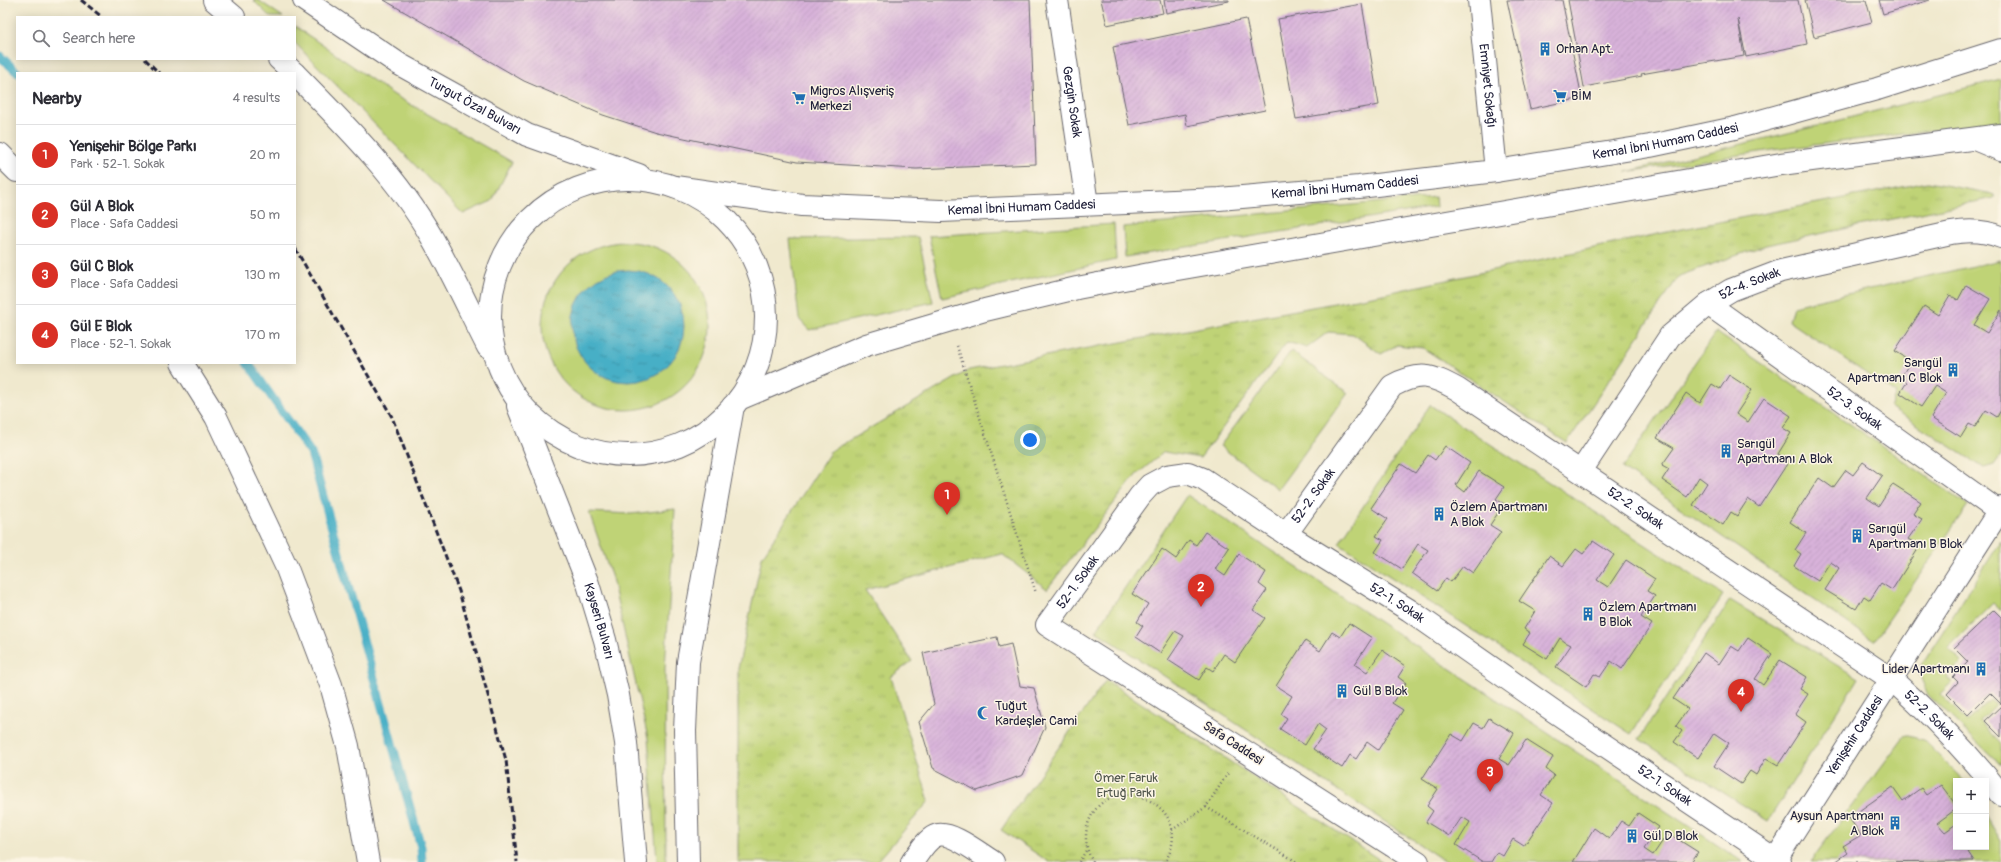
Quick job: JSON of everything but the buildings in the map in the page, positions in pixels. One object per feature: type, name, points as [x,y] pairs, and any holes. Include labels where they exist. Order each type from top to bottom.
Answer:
[{"type":"main road","points":[[214,0],[233,16]]},
{"type":"main road","name":"Turgut Özal Bulvarı","points":[[304,0],[399,64],[527,135],[668,185]]},
{"type":"main road","name":"Gezgin Sokak","points":[[1057,0],[1088,204]]},
{"type":"main road","name":"Emniyet Sokağı","points":[[1479,0],[1496,171]]},
{"type":"main road","name":"Kemal İbni Humam Caddesi","points":[[668,185],[802,205],[933,211],[1227,198],[1359,187],[1496,171],[1650,146],[1735,128],[1877,89],[2001,50]]},
{"type":"main road","points":[[281,60],[292,72]]},
{"type":"main road","points":[[296,76],[360,142],[413,208],[431,237],[509,386],[521,405],[544,426],[570,442],[600,452],[631,455],[662,450],[692,439],[718,422],[736,403],[753,376],[762,350],[766,323],[765,296],[759,270],[747,245],[730,223],[710,205],[686,192],[668,185],[630,178],[598,182],[562,196],[542,209],[520,231],[503,258],[492,287],[489,318],[493,349],[509,386]]},
{"type":"main road","points":[[736,403],[866,345],[949,321],[1077,288],[1167,270],[1781,164],[1977,140],[2001,135]]},
{"type":"main road","points":[[1977,140],[2001,150]]},
{"type":"main road","points":[[0,154],[16,170]]},
{"type":"main road","name":"52-4. Sokak","points":[[1581,471],[1670,336],[1708,304],[1731,290],[1780,271],[1967,230],[1984,232],[2001,237]]},
{"type":"main road","name":"52-3. Sokak","points":[[1708,304],[2000,511]]},
{"type":"main road","points":[[183,364],[216,417],[286,566],[331,685],[348,746],[368,862]]},
{"type":"main road","name":"52-2. Sokak","points":[[1286,534],[1392,386],[1406,379],[1430,376],[1457,389],[1891,679],[1931,714],[1969,754],[2001,795]]},
{"type":"main road","name":"Kayseri Bulvarı","points":[[509,386],[588,584],[605,640],[618,695],[626,743],[636,862]]},
{"type":"main road","points":[[688,862],[685,730],[688,662],[736,403]]},
{"type":"main road","name":"52-1. Sokak","points":[[1047,626],[1140,496],[1150,485],[1167,476],[1188,473],[1203,479],[1286,534],[1409,610],[1555,712],[1776,861]]},
{"type":"main road","name":"Yenişehir Caddesi","points":[[1776,861],[1891,679],[2000,511]]},
{"type":"main road","name":"Safa Caddesi","points":[[1047,626],[1243,749],[1418,862]]},
{"type":"main road","points":[[912,862],[928,841],[934,836],[941,834],[952,837],[993,862]]},
{"type":"path","points":[[949,321],[1047,626]]},
{"type":"path","points":[[1172,830],[1206,807],[1243,749]]},
{"type":"path","points":[[1093,862],[1087,849],[1086,840],[1089,822],[1100,806],[1116,796],[1134,795],[1152,801],[1165,813],[1172,830],[1171,849],[1165,862]]},
{"type":"path","points":[[1206,807],[1298,862]]},
{"type":"path","points":[[1078,862],[1087,849]]},
{"type":"green space","points":[[253,0],[258,0],[282,16],[269,16]]},
{"type":"green space","points":[[296,27],[394,95],[512,162],[492,201],[463,214],[296,44]]},
{"type":"green space","points":[[2001,79],[2001,122],[1773,150],[1626,172],[1817,126]]},
{"type":"green space","points":[[1928,182],[1988,193],[1994,195],[1994,198],[1766,245],[1679,276],[1567,443],[1423,348],[1397,345],[1381,354],[1353,334],[1328,332],[1307,348],[1287,342],[1200,458],[1164,452],[1136,475],[1047,589],[1002,554],[865,590],[912,661],[891,677],[929,801],[877,862],[738,862],[738,669],[762,557],[831,451],[969,370],[1378,295],[1672,231]]},
{"type":"green space","points":[[1435,197],[1436,207],[1125,257],[1123,227]]},
{"type":"green space","points":[[1114,224],[1116,260],[942,298],[929,236]]},
{"type":"green space","points":[[918,237],[933,302],[809,330],[799,319],[790,239]]},
{"type":"green space","points":[[618,242],[634,242],[651,245],[658,248],[673,256],[686,266],[696,279],[707,301],[710,326],[707,351],[696,373],[686,386],[673,396],[651,407],[634,410],[618,410],[601,407],[586,400],[572,391],[561,380],[545,351],[542,334],[542,318],[545,301],[552,286],[561,272],[572,261],[601,245]]},
{"type":"green space","points":[[2001,260],[2001,455],[1994,465],[1984,468],[1890,407],[1896,394],[1789,321],[1793,306]]},
{"type":"green space","points":[[1716,332],[1968,505],[1874,641],[1622,468]]},
{"type":"green space","points":[[1291,351],[1348,393],[1278,489],[1220,446]]},
{"type":"green space","points":[[1430,405],[1723,595],[1631,734],[1339,543]]},
{"type":"green space","points":[[1187,495],[1743,862],[1446,862],[1096,631]]},
{"type":"green space","points":[[675,509],[665,669],[666,862],[657,862],[648,738],[612,578],[589,512],[631,514]]},
{"type":"green space","points":[[2001,541],[2001,611],[1993,603],[1948,648],[1962,662],[1946,677],[1952,682],[1940,694],[1967,721],[1990,700],[1996,705],[1979,721],[2001,744],[2001,765],[1927,694],[1918,670]]},
{"type":"green space","points":[[1730,600],[1858,678],[1768,821],[1639,739]]},
{"type":"green space","name":"Ömer Faruk Ertuğ Parkı","points":[[1106,680],[1383,862],[1049,862],[1001,830]]},
{"type":"green space","points":[[1905,735],[1923,740],[1961,778],[1953,778],[1953,850],[1989,850],[1989,821],[2001,841],[2001,862],[1810,862]]},
{"type":"water","points":[[628,270],[639,271],[649,275],[659,280],[667,287],[674,295],[679,305],[683,315],[683,337],[679,347],[674,357],[667,365],[659,372],[649,377],[639,381],[628,382],[617,381],[607,377],[597,372],[589,365],[582,357],[577,347],[573,337],[572,326],[573,315],[577,305],[582,295],[589,287],[597,280],[607,275],[617,271]]},
{"type":"waterway","points":[[0,56],[17,72]]},
{"type":"waterway","points":[[249,364],[311,453],[421,847],[422,862]]},
{"type":"railway","points":[[81,0],[101,16]]},
{"type":"railway","points":[[146,60],[158,72]]},
{"type":"railway","points":[[296,250],[392,417],[459,591],[506,760],[517,862]]},
{"type":"place","name":"Orhan Apt.","points":[[1545,49]]},
{"type":"place","name":"BİM","points":[[1560,96]]},
{"type":"place","name":"Migros Alışveriş Merkezi","points":[[799,98]]},
{"type":"place","name":"Sarıgül Apartmanı C Blok","points":[[1953,370]]},
{"type":"place","name":"Sarıgül Apartmanı A Blok","points":[[1726,451]]},
{"type":"place","name":"Özlem Apartmanı A Blok","points":[[1439,514]]},
{"type":"place","name":"Yenişehir Bölge Parkı","points":[[947,515]]},
{"type":"place","name":"Sarıgül Apartmanı B Blok","points":[[1857,536]]},
{"type":"place","name":"Gül A Blok","points":[[1201,607]]},
{"type":"place","name":"Özlem Apartmanı B Blok","points":[[1588,614]]},
{"type":"place","name":"Lider Apartmanı","points":[[1981,669]]},
{"type":"place","name":"Gül B Blok","points":[[1342,691]]},
{"type":"place","name":"Gül E Blok","points":[[1741,712]]},
{"type":"place","name":"Tuğut Kardeşler Cami","points":[[984,713]]},
{"type":"place","name":"Gül C Blok","points":[[1490,792]]},
{"type":"place","name":"Aysun Apartmanı A Blok","points":[[1895,823]]},
{"type":"place","name":"Gül D Blok","points":[[1632,836]]}]
